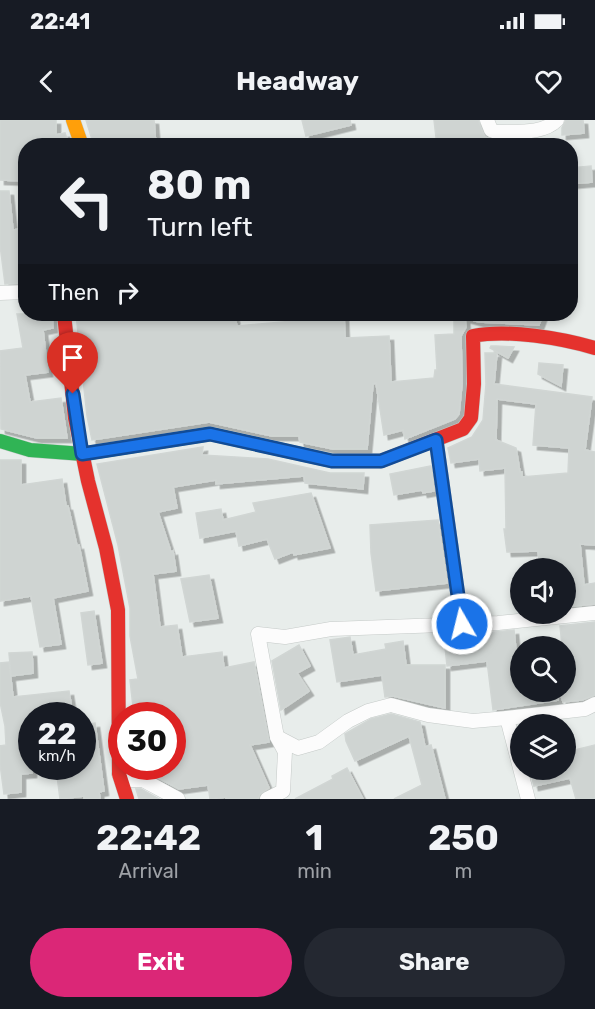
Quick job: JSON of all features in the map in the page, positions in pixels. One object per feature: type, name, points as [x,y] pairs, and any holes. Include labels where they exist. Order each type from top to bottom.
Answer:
[{"type":"street","points":[[73,120],[79,138]]},
{"type":"street","points":[[487,120],[490,130],[496,132],[542,130],[552,126],[557,120]]},
{"type":"street","points":[[0,293],[18,292]]},
{"type":"street","points":[[65,321],[75,418],[106,548],[118,610],[119,702]]},
{"type":"street","points":[[0,441],[30,450],[82,454],[210,434],[332,461],[381,461],[463,429],[471,418],[474,384],[473,336],[480,333],[516,335],[595,348]]},
{"type":"street","points":[[436,440],[462,624]]},
{"type":"street","points":[[267,799],[283,791],[285,752],[278,737],[258,634],[285,637],[331,629],[498,623],[595,613]]},
{"type":"street","points":[[278,737],[298,748],[320,742],[348,721],[368,711],[391,705],[428,715],[473,722],[585,710],[595,704]]},
{"type":"street","points":[[507,718],[528,799]]},
{"type":"street","points":[[121,780],[127,799]]},
{"type":"street","points":[[143,780],[178,799]]},
{"type":"building","points":[[0,120],[56,120],[56,135],[65,133],[67,138],[18,138],[18,181],[0,180]]},
{"type":"building","points":[[86,120],[154,120],[155,138],[92,138]]},
{"type":"building","points":[[302,120],[350,120],[351,125],[306,136]]},
{"type":"building","points":[[434,120],[478,120],[485,137],[488,138],[436,138]]},
{"type":"building","points":[[566,120],[583,120],[584,133],[562,135],[562,128]]},
{"type":"building","points":[[591,166],[592,182],[578,183],[578,167]]},
{"type":"building","points":[[0,191],[9,191],[13,230],[18,229],[18,283],[5,284],[0,245]]},
{"type":"building","points":[[18,321],[52,321],[53,328],[43,330],[48,372],[25,375],[30,402],[61,398],[67,438],[37,438],[1,429],[0,351],[23,348]]},
{"type":"building","points":[[77,321],[236,321],[237,326],[294,321],[344,321],[345,338],[389,336],[391,382],[434,378],[435,370],[437,370],[435,335],[454,334],[454,321],[465,321],[466,327],[461,336],[462,384],[459,414],[455,419],[405,439],[403,430],[384,435],[376,383],[373,384],[367,449],[333,449],[300,442],[299,436],[272,436],[209,422],[92,440],[87,416]]},
{"type":"building","points":[[476,321],[540,321],[539,325]]},
{"type":"building","points":[[491,346],[514,347],[508,358],[490,348]]},
{"type":"building","points":[[485,353],[497,353],[494,384],[592,397],[585,450],[595,452],[595,545],[580,544],[584,585],[595,583],[595,604],[576,606],[576,558],[539,558],[538,551],[507,552],[504,529],[506,529],[505,468],[480,471],[479,459],[451,463],[448,448],[472,437],[483,420],[486,384]],"holes":[[[497,399],[536,404],[533,445],[569,448],[568,473],[522,477],[516,448],[496,440]]]},
{"type":"building","points":[[539,363],[563,365],[561,386],[538,374]]},
{"type":"building","points":[[203,447],[202,455],[268,459],[330,473],[364,473],[363,489],[305,483],[304,476],[216,484],[216,480],[173,487],[177,508],[158,512],[171,552],[173,551],[176,571],[153,574],[160,627],[177,625],[182,657],[222,652],[224,668],[254,662],[269,742],[250,745],[269,788],[260,794],[258,799],[226,799],[226,797],[210,799],[208,785],[179,789],[162,780],[186,780],[186,702],[132,702],[130,680],[138,679],[130,636],[130,608],[118,545],[97,464]]},
{"type":"building","points":[[0,460],[21,460],[21,485],[62,479],[66,506],[68,506],[77,546],[79,545],[88,591],[53,598],[61,644],[40,647],[31,596],[0,601]]},
{"type":"building","points":[[431,466],[434,491],[423,493],[422,490],[394,495],[390,474]]},
{"type":"building","points":[[311,493],[330,548],[294,555],[293,552],[275,559],[267,539],[239,546],[236,531],[200,538],[196,513],[221,509],[223,520],[256,512],[253,503]]},
{"type":"building","points":[[438,520],[447,583],[376,591],[370,525]]},
{"type":"building","points":[[209,575],[218,618],[190,622],[181,579]]},
{"type":"building","points":[[94,611],[102,663],[88,665],[81,613]]},
{"type":"building","points":[[595,622],[595,695],[576,701],[576,636],[561,636],[560,626]]},
{"type":"building","points":[[514,630],[515,636],[510,636],[510,702],[545,702],[493,710],[487,661],[447,666],[444,637]]},
{"type":"building","points":[[350,637],[353,655],[386,649],[385,644],[403,641],[406,665],[445,665],[445,708],[393,696],[385,697],[382,675],[337,682],[330,640]]},
{"type":"building","points":[[299,645],[310,666],[297,673],[309,691],[281,710],[272,661]]},
{"type":"building","points":[[32,652],[33,673],[11,676],[9,653]]},
{"type":"building","points":[[9,662],[13,697],[69,691],[71,702],[18,702],[18,780],[21,780],[21,792],[4,794],[0,746],[6,745],[0,702],[0,663]]},
{"type":"building","points":[[391,714],[420,722],[425,747],[431,745],[445,799],[394,799],[422,785],[409,736],[355,761],[345,734],[371,719]]},
{"type":"building","points":[[96,731],[104,791],[99,792],[100,799],[84,799],[84,796],[60,799],[58,780],[96,780]]},
{"type":"building","points":[[595,745],[595,799],[576,799],[571,780],[576,780],[576,750]]},
{"type":"building","points":[[347,768],[363,799],[295,799],[333,779],[332,776]]},
{"type":"building","points":[[532,780],[561,780],[534,786]]},
{"type":"building","points":[[136,789],[141,789],[159,799],[139,799]]},
{"type":"traffic: fast","points":[[0,441],[30,450],[83,454],[210,434],[332,461],[381,461]]},
{"type":"traffic: slow","points":[[73,120],[79,138]]},
{"type":"traffic: jam","points":[[65,321],[75,418],[88,481],[106,548],[118,610],[119,774],[127,799]]},
{"type":"traffic: jam","points":[[381,461],[463,429],[471,418],[474,384],[473,336],[518,334],[567,341],[595,348]]},
{"type":"route","points":[[73,394],[82,454],[210,434],[332,461],[381,461],[436,440],[462,624]]}]
